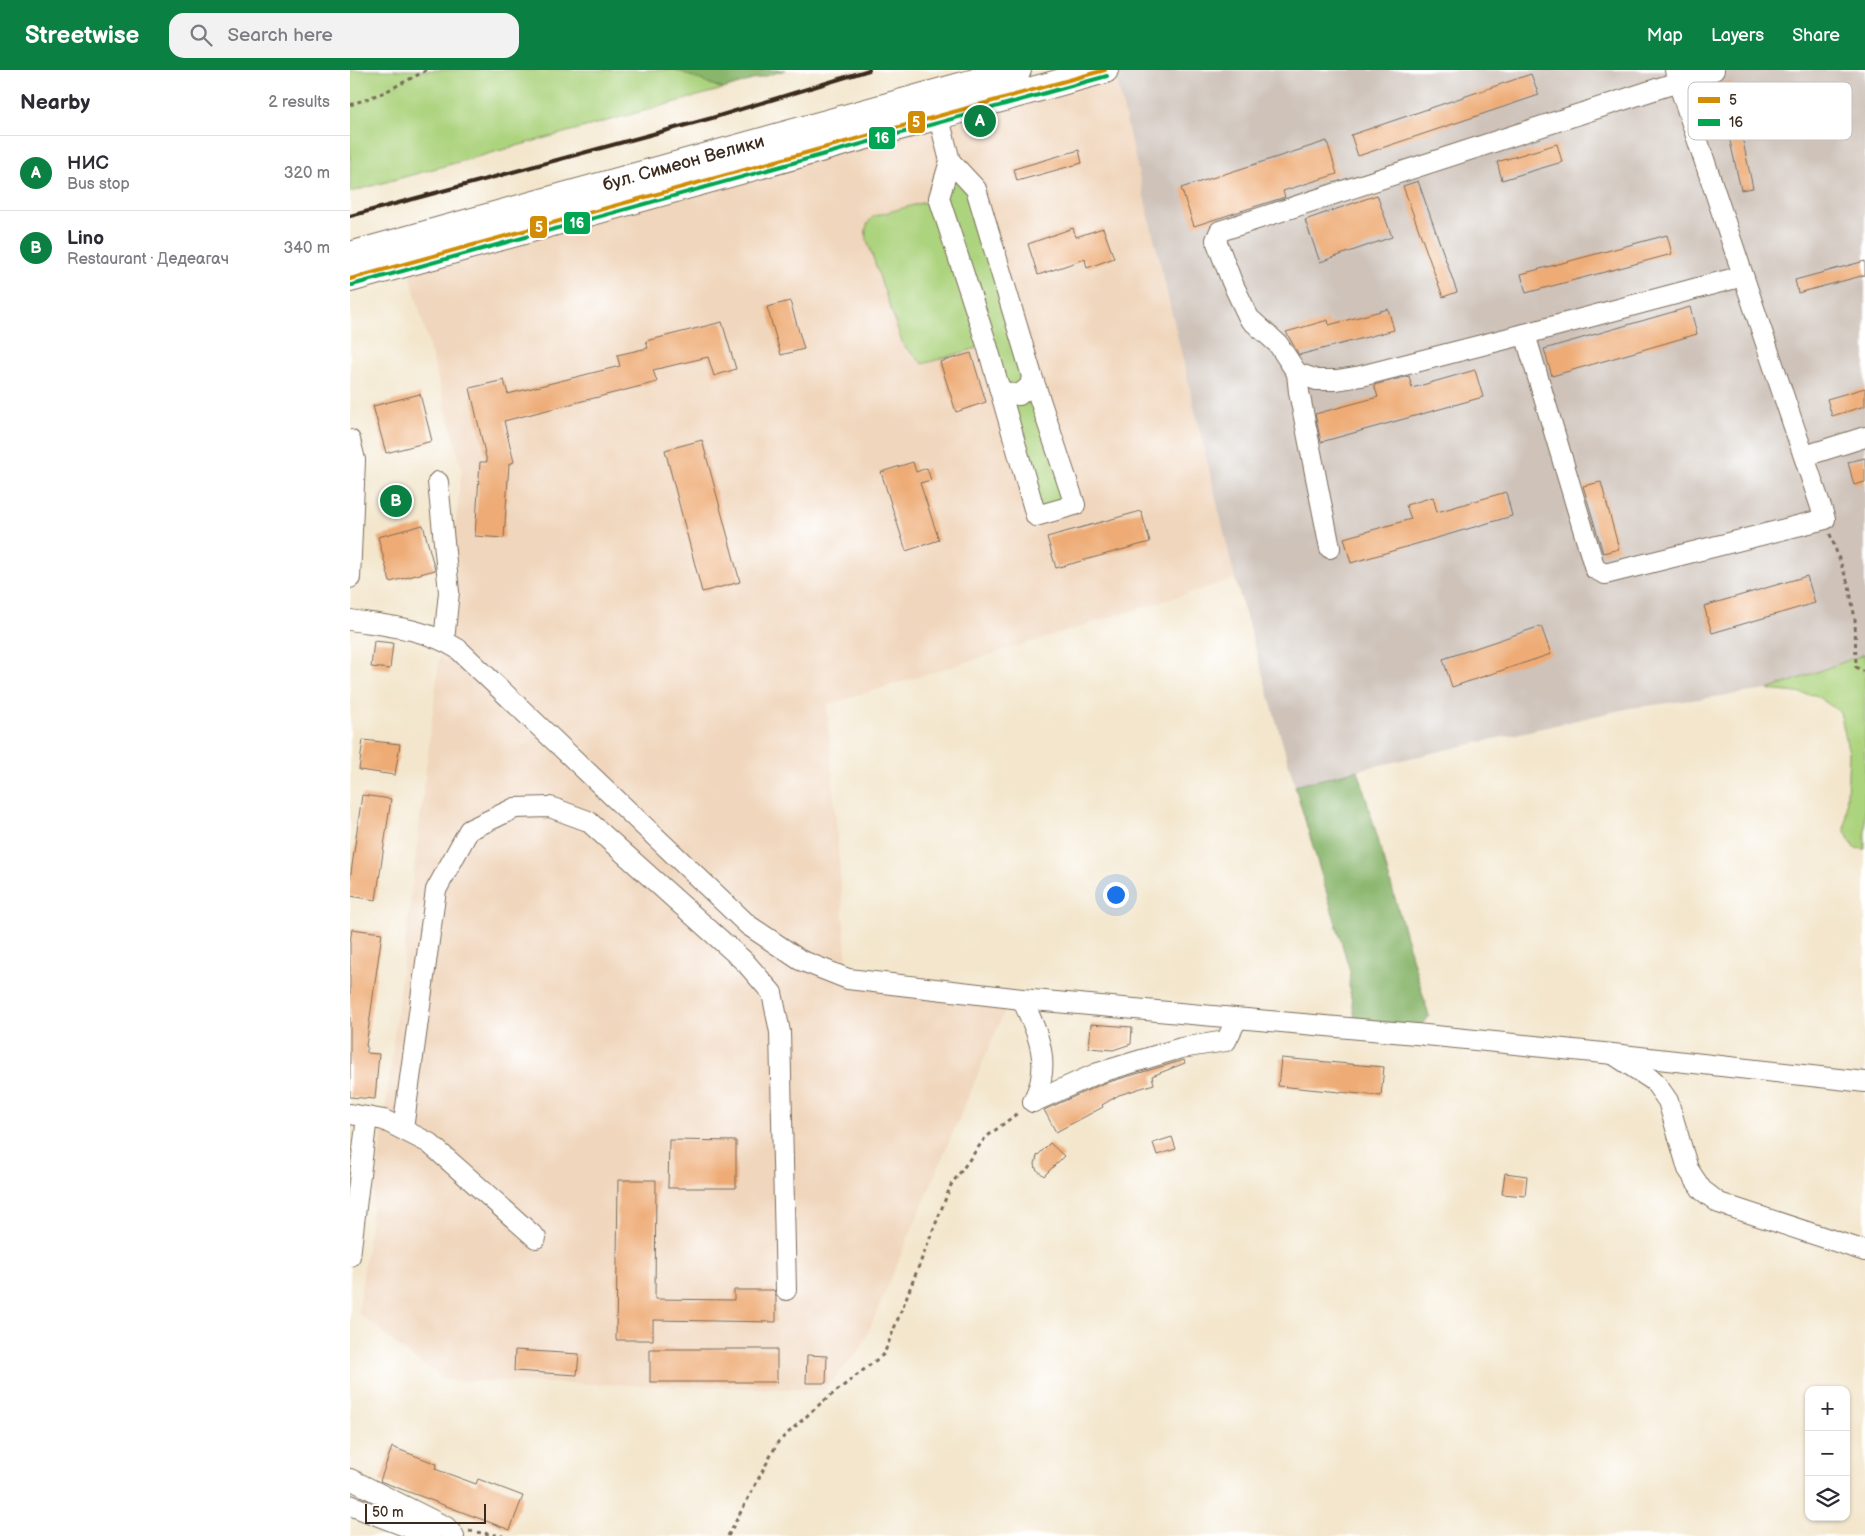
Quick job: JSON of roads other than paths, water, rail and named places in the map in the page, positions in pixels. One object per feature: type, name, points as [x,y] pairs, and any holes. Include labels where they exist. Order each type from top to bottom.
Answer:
[{"type":"main road","name":"бул. Симеон Велики","points":[[350,279],[935,105],[1018,70]]},
{"type":"main road","name":"бул. Симеон Велики","points":[[350,254],[935,105],[1105,70]]},
{"type":"street","points":[[1330,548],[1299,392],[1298,373],[1278,344],[1248,318],[1216,240],[1220,231],[1677,76],[1714,70]]},
{"type":"street","points":[[1677,76],[1688,109]]},
{"type":"street","points":[[935,105],[950,161],[976,189],[1032,376],[1075,505],[1036,516],[999,387],[939,198],[950,161]]},
{"type":"street","points":[[1525,334],[1595,569],[1605,574],[1825,519],[1698,140]]},
{"type":"street","points":[[1298,373],[1317,380],[1337,380],[1361,376],[1743,276]]},
{"type":"street","points":[[999,387],[1006,393],[1019,395],[1030,386],[1032,376]]},
{"type":"street","points":[[1805,456],[1865,437]]},
{"type":"street","points":[[350,440],[353,461],[350,578]]},
{"type":"street","points":[[438,482],[449,592],[444,640]]},
{"type":"street","points":[[350,620],[418,631],[444,640],[465,656],[748,925],[800,960],[848,979],[1022,998],[1416,1034],[1865,1082]]},
{"type":"street","points":[[403,1129],[436,890],[468,830],[515,808],[550,807],[588,821],[745,962],[772,993],[780,1032],[786,1290]]},
{"type":"street","points":[[1022,998],[1038,1032],[1042,1060],[1042,1078],[1033,1102],[1098,1073],[1181,1048],[1226,1041],[1237,1018]]},
{"type":"street","points":[[1613,1054],[1654,1081],[1668,1101],[1688,1169],[1702,1190],[1718,1203],[1865,1251]]},
{"type":"street","points":[[350,1256],[359,1116],[384,1120],[429,1144],[536,1238]]},
{"type":"street","points":[[350,1479],[443,1533]]},
{"type":"street","points":[[350,1506],[443,1533]]},
{"type":"railway","points":[[350,216],[712,118],[869,70]]},
{"type":"place","name":"НИС","points":[[980,121]]},
{"type":"place","name":"Lino","points":[[396,501]]}]
